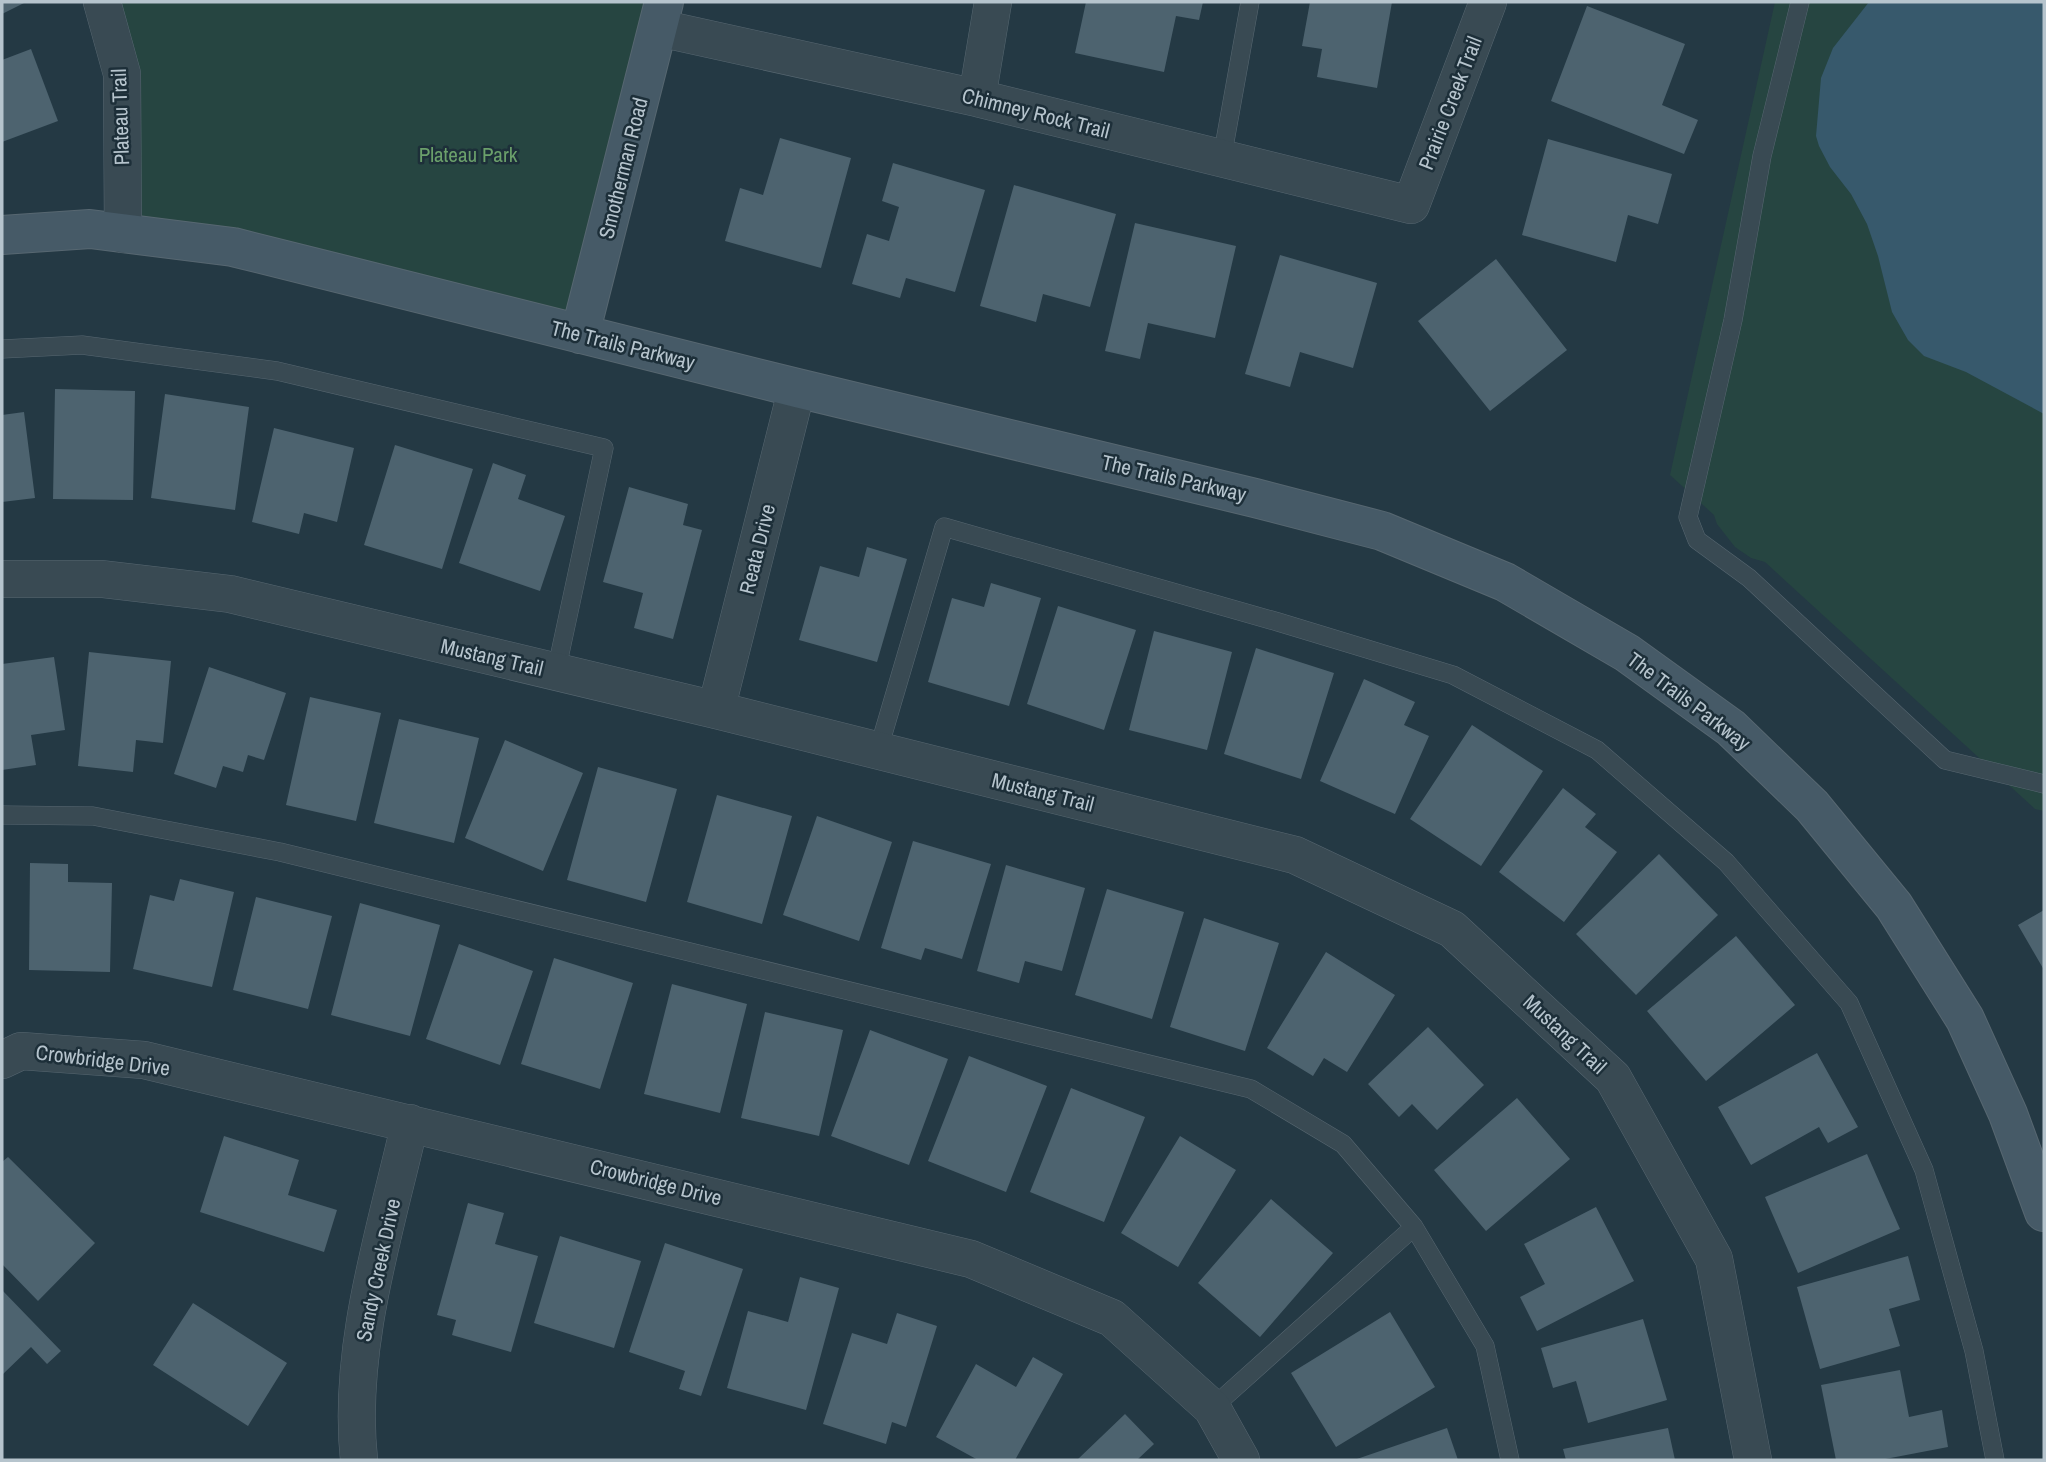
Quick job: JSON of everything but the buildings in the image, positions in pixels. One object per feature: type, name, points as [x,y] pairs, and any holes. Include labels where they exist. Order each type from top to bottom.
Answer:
[{"type":"street","name":"Plateau Trail","points":[[102,2],[122,74],[123,234]]},
{"type":"street","points":[[978,98],[993,2]]},
{"type":"street","name":"Prairie Creek Trail","points":[[1411,205],[1488,2]]},
{"type":"street","name":"Chimney Rock Trail","points":[[662,15],[978,98],[1411,205]]},
{"type":"street","name":"Smotherman Road","points":[[580,334],[662,15]]},
{"type":"street","name":"The Trails Parkway","points":[[2,235],[90,229],[233,247],[1382,531],[1505,582],[1627,653],[1731,728],[1812,806],[1894,906],[1965,1019],[2008,1114],[2044,1212]]},
{"type":"street","name":"Reata Drive","points":[[716,710],[797,388]]},
{"type":"street","name":"Mustang Trail","points":[[2,579],[102,579],[230,594],[716,710],[1295,855],[1452,929],[1614,1078],[1714,1259],[1753,1460]]},
{"type":"street","name":"Crowbridge Drive","points":[[2,1060],[20,1051],[144,1060],[971,1259],[1112,1318],[1212,1408],[1241,1460]]},
{"type":"street","name":"Sandy Creek Drive","points":[[359,1460],[355,1427],[362,1331],[410,1123]]},
{"type":"lane","points":[[1222,158],[1250,2]]},
{"type":"lane","points":[[1800,2],[1762,156],[1733,320],[1688,517],[1697,540],[1749,578],[1945,760],[2044,784]]},
{"type":"lane","points":[[2,349],[82,345],[277,371],[604,448],[556,672]]},
{"type":"lane","points":[[878,751],[944,527],[1453,675],[1597,750],[1726,862],[1849,1003],[1924,1170],[1974,1350],[1994,1460]]},
{"type":"lane","points":[[2,814],[93,816],[280,852],[1251,1089],[1343,1144],[1414,1227],[1485,1346],[1510,1460]]},
{"type":"lane","points":[[1212,1408],[1414,1227]]},
{"type":"green space","name":"Plateau Park","points":[[95,2],[662,2],[580,334],[123,234]]},
{"type":"green space","points":[[1775,2],[2044,2],[2044,811],[2035,809],[1765,562],[1751,558],[1735,547],[1717,524],[1714,515],[1670,475]]},
{"type":"water","points":[[1869,2],[2044,2],[2044,414],[1966,372],[1924,356],[1908,340],[1892,312],[1867,224],[1819,146],[1816,136],[1821,78],[1833,48]]}]
